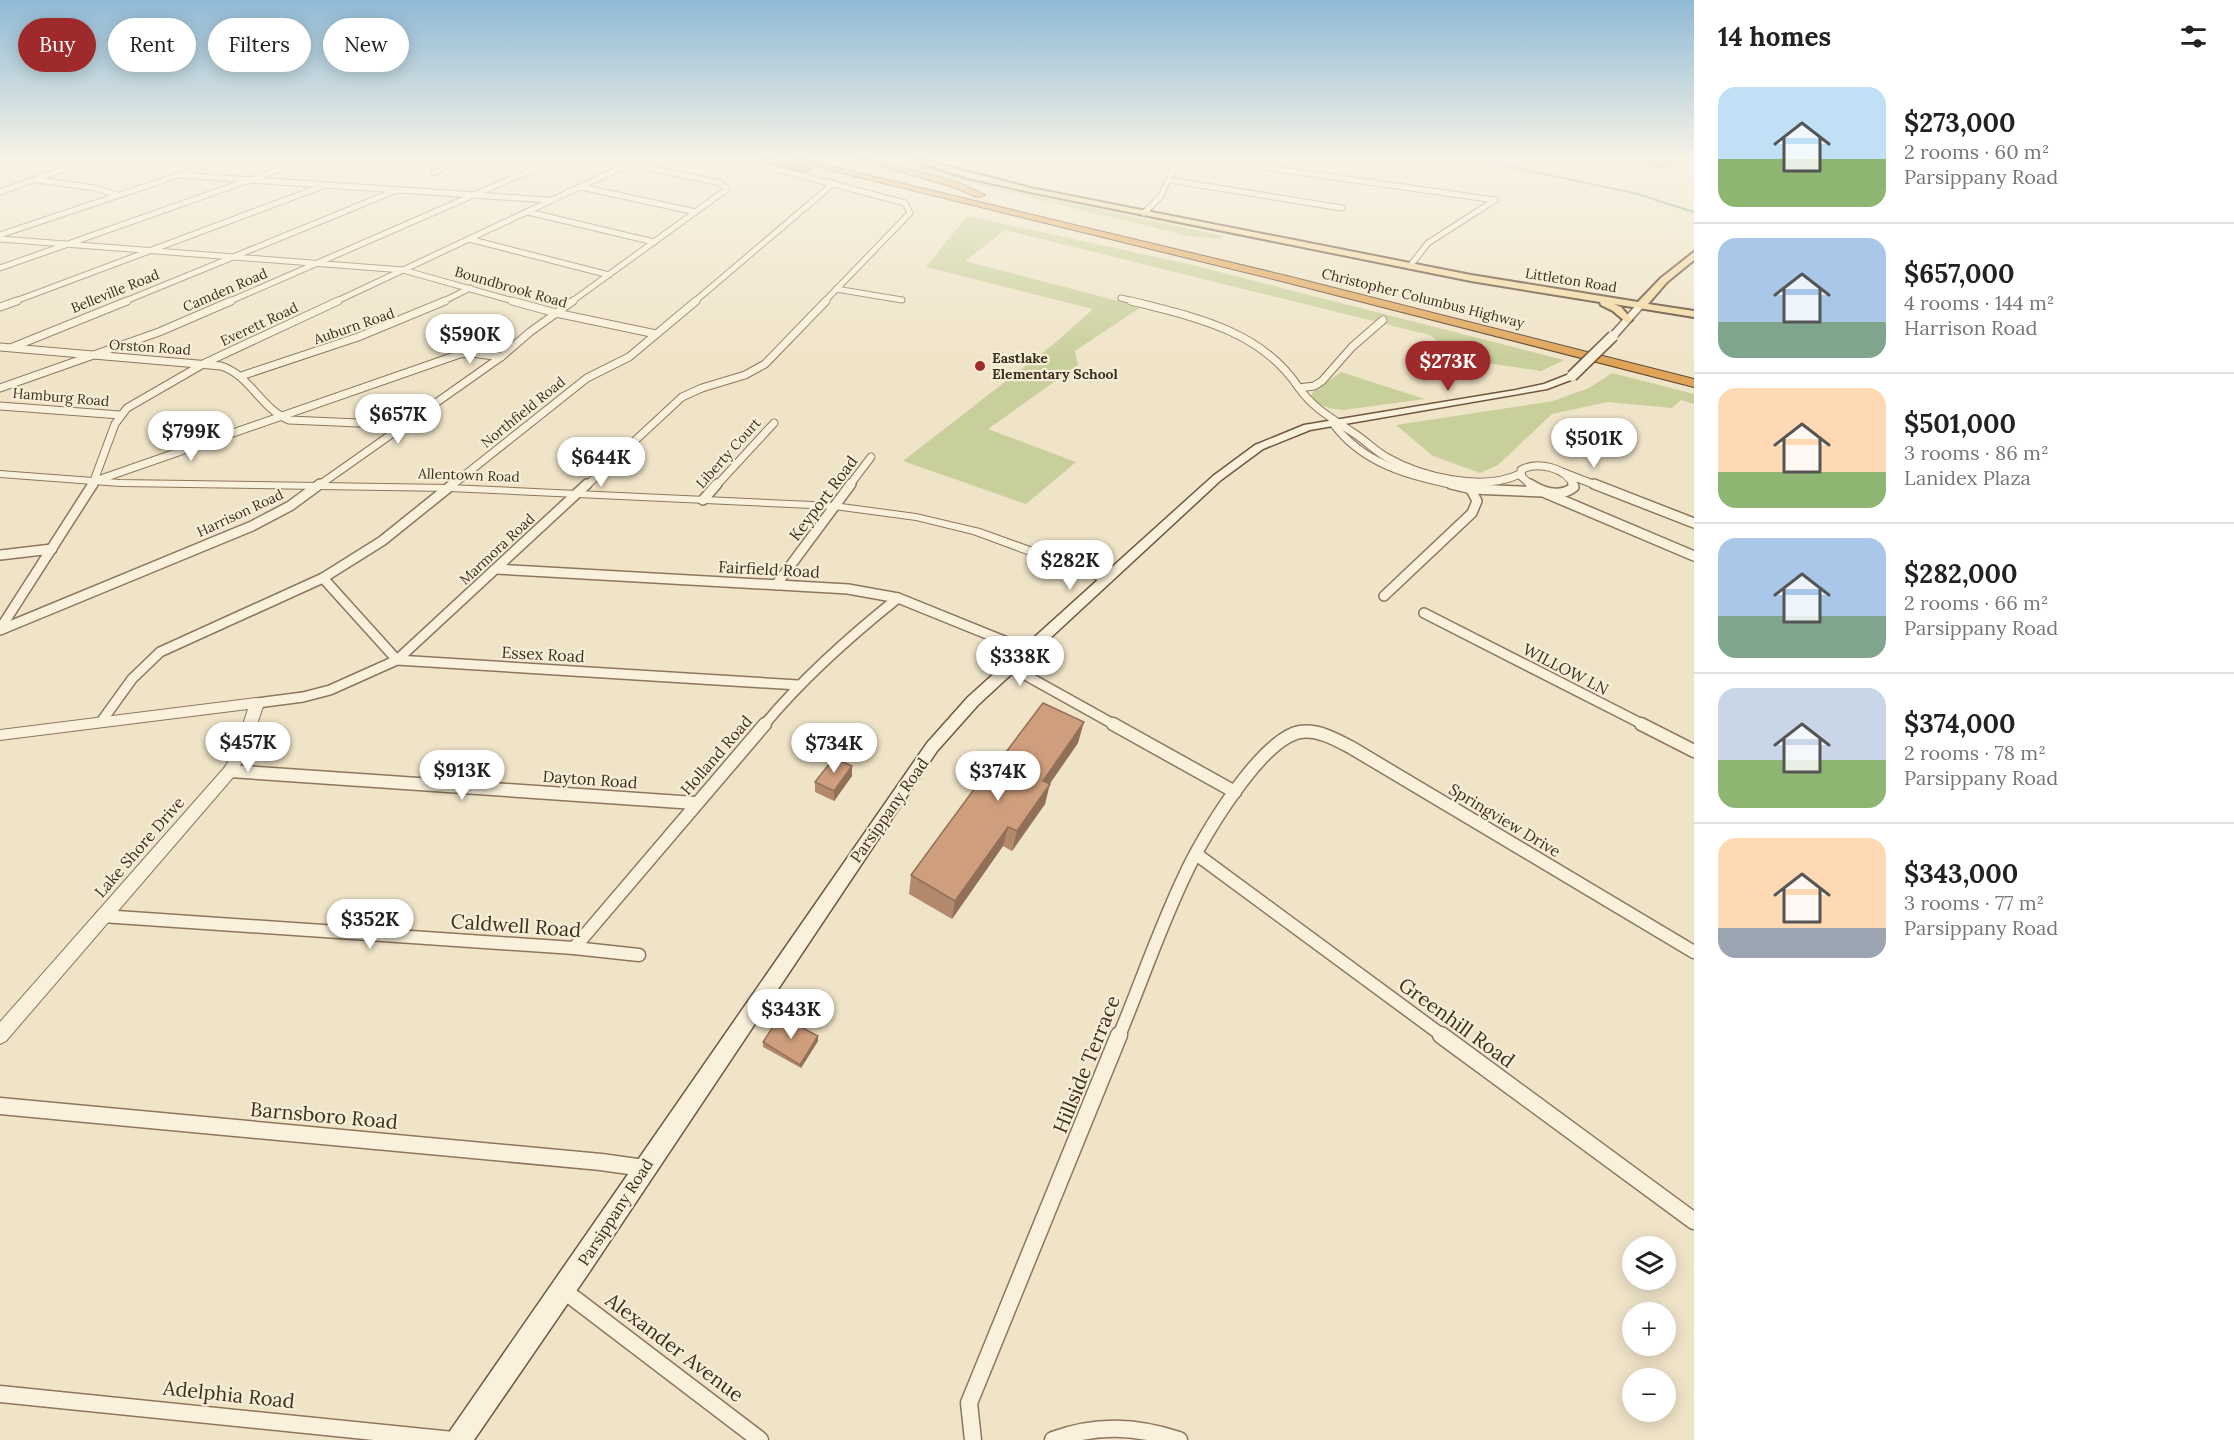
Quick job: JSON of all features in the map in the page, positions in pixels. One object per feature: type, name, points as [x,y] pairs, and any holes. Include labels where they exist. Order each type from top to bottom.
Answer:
[{"type":"highway","name":"Christopher Columbus Highway","points":[[1074,227],[1694,383]]},
{"type":"highway","name":"Christopher Columbus Highway","points":[[1110,227],[1694,372]]},
{"type":"main road","name":"Littleton Road","points":[[1215,227],[1410,266],[1694,314]]},
{"type":"main road","points":[[1641,305],[1664,280],[1694,255]]},
{"type":"main road","points":[[1589,297],[1617,309],[1627,320]]},
{"type":"main road","name":"Parsippany Road","points":[[459,1440],[932,747],[973,701],[1234,463],[1274,439],[1308,427],[1332,422],[1452,405],[1547,386],[1572,376],[1641,305]]},
{"type":"street","points":[[0,237],[27,227]]},
{"type":"street","points":[[0,268],[115,227]]},
{"type":"street","points":[[0,307],[211,227]]},
{"type":"street","name":"Belleville Road","points":[[10,348],[305,227]]},
{"type":"street","name":"Camden Road","points":[[0,388],[159,332],[400,227]]},
{"type":"street","name":"Everett Road","points":[[0,629],[95,481],[101,459],[120,415],[135,401],[205,363],[495,227]]},
{"type":"street","points":[[592,227],[654,242]]},
{"type":"street","name":"Harrison Road","points":[[0,629],[252,526],[290,506],[501,357],[556,313],[675,227]]},
{"type":"street","name":"Northfield Road","points":[[101,722],[130,679],[158,652],[323,578],[382,541],[587,378],[629,357],[782,227]]},
{"type":"street","name":"Marmora Road","points":[[257,703],[303,697],[330,690],[397,660],[682,397],[704,386],[741,377],[765,364],[896,227]]},
{"type":"street","points":[[1410,266],[1428,243],[1453,227]]},
{"type":"street","name":"Boundbrook Road","points":[[0,237],[403,270],[556,313],[656,333]]},
{"type":"street","points":[[469,239],[609,275]]},
{"type":"street","name":"Auburn Road","points":[[241,376],[381,330],[437,306],[470,288]]},
{"type":"street","points":[[836,289],[902,300]]},
{"type":"street","points":[[1121,298],[1215,323],[1238,334],[1268,352],[1281,363],[1314,408],[1332,422],[1358,435],[1381,454],[1401,464],[1434,475],[1466,481],[1501,481],[1520,474],[1524,468],[1534,466],[1562,472],[1694,523]]},
{"type":"street","points":[[1299,388],[1314,386],[1322,381],[1352,347],[1383,320]]},
{"type":"street","name":"Orston Road","points":[[0,347],[205,363],[234,370],[279,416]]},
{"type":"street","points":[[95,481],[460,354],[472,353],[501,357]]},
{"type":"street","name":"Hamburg Road","points":[[0,406],[120,415]]},
{"type":"street","points":[[279,416],[289,420],[405,425]]},
{"type":"street","points":[[1332,422],[1342,436],[1358,449],[1393,469],[1430,482],[1472,489],[1564,493],[1573,489],[1574,483],[1562,472]]},
{"type":"street","name":"Liberty Court","points":[[703,500],[774,423]]},
{"type":"street","name":"Keyport Road","points":[[776,585],[871,457]]},
{"type":"street","name":"Allentown Road","points":[[0,474],[95,481],[449,488],[834,506],[916,517],[976,531],[1107,579]]},
{"type":"street","points":[[1520,474],[1525,481],[1543,492],[1694,556]]},
{"type":"street","points":[[1384,596],[1472,513],[1477,501],[1466,481]]},
{"type":"street","points":[[0,555],[51,549]]},
{"type":"street","name":"Fairfield Road","points":[[496,569],[848,589],[898,598],[1029,651]]},
{"type":"street","points":[[323,578],[397,660]]},
{"type":"street","name":"Holland Road","points":[[574,948],[695,803],[798,685],[848,638],[898,598]]},
{"type":"street","name":"WILLOW LN","points":[[1424,613],[1694,752]]},
{"type":"street","name":"Essex Road","points":[[397,660],[798,685]]},
{"type":"street","points":[[1011,667],[1235,792]]},
{"type":"street","points":[[0,735],[257,703]]},
{"type":"street","name":"Lake Shore Drive","points":[[0,1035],[230,771],[242,749],[257,703]]},
{"type":"street","name":"Springview Drive","points":[[1295,733],[1308,732],[1322,735],[1352,748],[1694,952]]},
{"type":"street","name":"Hillside Terrace","points":[[973,1440],[969,1402],[1185,874],[1235,792],[1277,741],[1295,733]]},
{"type":"street","name":"Dayton Road","points":[[230,771],[695,803]]},
{"type":"street","name":"Greenhill Road","points":[[1196,854],[1694,1221]]},
{"type":"street","name":"Caldwell Road","points":[[102,916],[574,948],[639,955]]},
{"type":"street","name":"Barnsboro Road","points":[[0,1106],[644,1168]]},
{"type":"street","name":"Alexander Avenue","points":[[563,1290],[760,1440]]},
{"type":"street","name":"Adelphia Road","points":[[0,1394],[453,1440]]},
{"type":"street","points":[[1053,1440],[1071,1432],[1100,1427],[1134,1428],[1179,1440]]},
{"type":"green space","points":[[958,227],[1019,227],[1184,263],[1564,360],[1541,371],[1458,359],[1430,335],[1005,230],[965,261],[1141,307],[1075,351],[1078,365],[988,429],[1076,462],[1026,504],[903,461],[1055,343],[1093,309],[926,267]]},
{"type":"green space","points":[[1152,227],[1183,227],[1224,236],[1220,239],[1188,236]]},
{"type":"green space","points":[[1341,372],[1425,399],[1344,410],[1326,407],[1314,400],[1311,396],[1313,392]]},
{"type":"green space","points":[[1612,373],[1694,394],[1694,404],[1681,400],[1672,408],[1608,402],[1552,414],[1498,465],[1480,473],[1433,456],[1396,425],[1553,401],[1589,388]]},
{"type":"building","points":[[1043,703],[1084,722],[1043,781],[1050,784],[1017,831],[1008,827],[955,901],[911,875],[997,758],[1000,760]]},
{"type":"building","points":[[834,758],[852,766],[834,791],[815,782]]},
{"type":"building","points":[[780,1016],[818,1036],[800,1065],[763,1042]]},
{"type":"place","name":"Eastlake Elementary School","points":[[980,366]]}]
